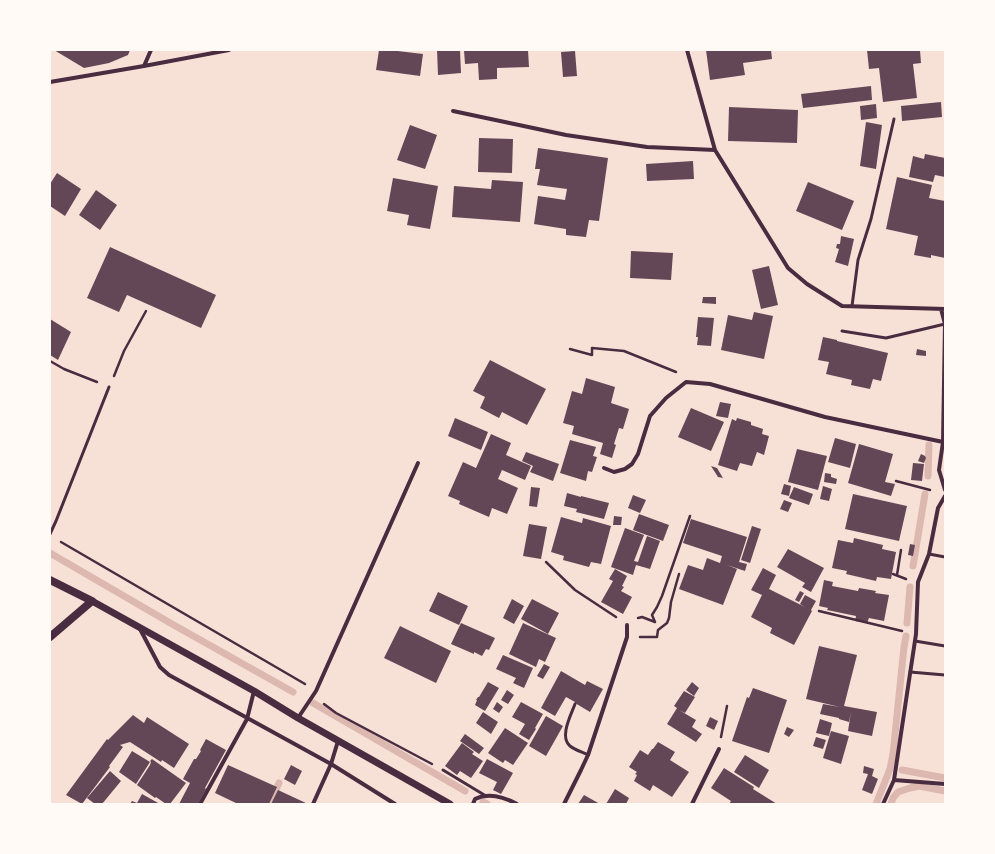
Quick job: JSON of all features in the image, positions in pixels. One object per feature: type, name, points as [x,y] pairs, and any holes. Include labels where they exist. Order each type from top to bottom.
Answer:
[{"type":"main road","points":[[50,580],[92,601],[50,637]]},
{"type":"street","points":[[144,66],[151,50]]},
{"type":"street","points":[[50,82],[229,50]]},
{"type":"street","points":[[687,50],[715,150],[788,268],[807,284],[842,306],[943,309],[945,324],[943,442],[939,470],[945,490]]},
{"type":"street","points":[[452,111],[566,135],[647,148],[715,150]]},
{"type":"street","points":[[604,468],[614,472],[625,469],[632,464],[638,454],[650,416],[666,398],[686,382],[710,384],[825,417],[943,442]]},
{"type":"street","points":[[298,718],[316,691],[418,463]]},
{"type":"street","points":[[883,804],[894,780],[916,634],[918,582],[928,554],[938,508],[945,496]]},
{"type":"street","points":[[92,601],[254,691],[298,718],[450,804]]},
{"type":"street","points":[[564,804],[588,755],[627,636],[627,625]]},
{"type":"street","points":[[140,628],[160,667],[169,675],[331,764],[395,804]]},
{"type":"street","points":[[200,804],[247,719],[254,691]]},
{"type":"street","points":[[313,804],[331,764],[338,741]]},
{"type":"street","points":[[692,804],[719,749]]},
{"type":"street","points":[[894,780],[945,784]]},
{"type":"street","points":[[473,804],[475,799],[486,796],[502,797],[517,804]]},
{"type":"lane","points":[[852,306],[858,260],[872,219],[894,119]]},
{"type":"lane","points":[[842,332],[886,338],[945,324]]},
{"type":"lane","points":[[50,534],[109,387]]},
{"type":"lane","points":[[928,554],[945,557]]},
{"type":"lane","points":[[915,641],[945,646]]},
{"type":"lane","points":[[910,672],[945,675]]},
{"type":"lane","points":[[575,704],[566,728],[566,742],[570,747],[588,755]]},
{"type":"lane","points":[[443,770],[486,796]]},
{"type":"path","points":[[50,361],[64,369],[109,387],[124,350],[146,311]]},
{"type":"path","points":[[570,349],[592,355],[592,348],[624,351],[677,372],[684,377],[686,382]]},
{"type":"path","points":[[896,481],[932,491],[942,483]]},
{"type":"path","points":[[546,562],[575,590],[627,625],[642,617],[655,622],[652,615],[662,596],[690,516]]},
{"type":"path","points":[[57,539],[316,691],[322,703],[336,713],[443,770]]},
{"type":"path","points":[[897,575],[901,550]]},
{"type":"path","points":[[627,636],[657,637],[658,630],[667,623],[669,618],[671,602],[679,574]]},
{"type":"path","points":[[819,611],[916,634]]},
{"type":"path","points":[[719,749],[727,706]]},
{"type":"building","points":[[54,50],[130,50],[128,55],[109,63],[84,68]]},
{"type":"building","points":[[379,50],[423,54],[420,76],[376,70]]},
{"type":"building","points":[[437,50],[460,50],[461,73],[438,75]]},
{"type":"building","points":[[464,50],[528,50],[529,67],[497,68],[497,79],[479,80],[478,63],[465,64]]},
{"type":"building","points":[[706,50],[771,50],[772,59],[743,63],[745,75],[710,80]]},
{"type":"building","points":[[867,50],[920,50],[921,63],[913,64],[917,98],[883,102],[879,68],[869,69]]},
{"type":"building","points":[[575,51],[577,76],[563,77],[561,52]]},
{"type":"building","points":[[871,86],[872,100],[803,108],[801,94]]},
{"type":"building","points":[[941,102],[942,117],[902,121],[901,106]]},
{"type":"building","points":[[876,104],[877,118],[861,120],[860,106]]},
{"type":"building","points":[[729,107],[798,110],[797,143],[728,141]]},
{"type":"building","points":[[866,122],[882,125],[876,169],[860,166]]},
{"type":"building","points":[[410,125],[437,135],[425,169],[397,160]]},
{"type":"building","points":[[479,138],[513,139],[512,173],[478,172]]},
{"type":"building","points":[[538,148],[608,158],[599,221],[589,220],[586,237],[566,235],[566,229],[534,224],[538,196],[565,200],[567,189],[537,185],[540,169],[535,169]]},
{"type":"building","points":[[925,154],[945,158],[945,177],[935,175],[933,182],[909,177],[913,156],[924,159]]},
{"type":"building","points":[[693,161],[694,179],[647,181],[646,164]]},
{"type":"building","points":[[57,173],[81,189],[65,216],[50,206],[50,184]]},
{"type":"building","points":[[897,177],[932,185],[929,198],[945,201],[945,258],[931,255],[931,258],[914,255],[918,236],[886,229]]},
{"type":"building","points":[[393,178],[438,186],[430,229],[407,225],[409,215],[387,211]]},
{"type":"building","points":[[492,180],[523,182],[520,222],[452,217],[454,186],[491,189]]},
{"type":"building","points":[[808,182],[854,201],[842,230],[796,211]]},
{"type":"building","points":[[96,190],[117,205],[100,230],[79,215]]},
{"type":"building","points":[[841,236],[854,239],[848,266],[835,262],[839,249],[836,248],[837,244],[840,244]]},
{"type":"building","points":[[110,247],[216,295],[201,328],[127,295],[119,312],[87,298]]},
{"type":"building","points":[[631,251],[673,253],[671,280],[630,278]]},
{"type":"building","points":[[769,266],[778,305],[761,309],[752,270]]},
{"type":"building","points":[[703,297],[716,297],[716,304],[702,303]]},
{"type":"building","points":[[754,312],[773,316],[764,359],[721,350],[728,315],[752,320]]},
{"type":"building","points":[[698,317],[714,318],[711,346],[697,345],[698,337],[696,337]]},
{"type":"building","points":[[50,319],[71,332],[58,360],[50,355]]},
{"type":"building","points":[[823,337],[888,353],[881,381],[873,379],[870,389],[851,385],[852,380],[826,374],[829,362],[818,360]]},
{"type":"building","points":[[917,349],[926,351],[926,356],[916,355]]},
{"type":"building","points":[[490,360],[546,389],[527,425],[502,412],[499,418],[480,408],[485,397],[473,391]]},
{"type":"building","points":[[586,378],[615,387],[611,403],[629,409],[623,429],[619,428],[614,444],[616,445],[612,458],[600,454],[603,443],[572,434],[574,426],[563,423],[572,391],[582,394]]},
{"type":"building","points":[[720,402],[731,404],[728,418],[716,416]]},
{"type":"building","points":[[691,408],[724,422],[711,451],[678,437]]},
{"type":"building","points":[[455,418],[488,432],[481,450],[448,436]]},
{"type":"building","points":[[737,418],[751,422],[751,425],[763,429],[762,434],[769,436],[764,455],[757,452],[752,466],[740,463],[737,471],[718,465],[732,419],[736,421]]},
{"type":"building","points":[[491,434],[511,443],[506,455],[531,466],[525,480],[502,470],[498,479],[518,488],[507,514],[492,508],[489,517],[459,504],[460,501],[448,496],[463,462],[476,468]]},
{"type":"building","points":[[835,438],[856,444],[850,468],[828,462]]},
{"type":"building","points":[[570,440],[596,447],[593,456],[597,457],[592,472],[588,471],[586,481],[560,473]]},
{"type":"building","points":[[859,444],[893,454],[885,482],[895,484],[891,496],[848,483]]},
{"type":"building","points":[[797,449],[827,456],[818,490],[788,482]]},
{"type":"building","points":[[526,452],[559,464],[553,481],[530,472],[533,466],[522,461]]},
{"type":"building","points":[[921,454],[926,458],[924,463],[918,461]]},
{"type":"building","points":[[913,463],[924,464],[922,481],[911,480]]},
{"type":"building","points":[[711,466],[717,468],[723,478],[718,477]]},
{"type":"building","points":[[825,473],[831,474],[831,477],[837,479],[836,484],[824,482]]},
{"type":"building","points":[[784,484],[791,486],[789,496],[781,494]]},
{"type":"building","points":[[823,486],[832,489],[829,501],[820,499]]},
{"type":"building","points":[[531,487],[540,488],[537,507],[529,506]]},
{"type":"building","points":[[794,487],[813,494],[809,505],[789,498]]},
{"type":"building","points":[[567,493],[609,503],[604,519],[576,512],[577,509],[564,506]]},
{"type":"building","points":[[853,494],[907,506],[899,541],[845,529]]},
{"type":"building","points":[[633,495],[646,500],[640,513],[628,508]]},
{"type":"building","points":[[784,500],[792,503],[788,512],[780,509]]},
{"type":"building","points":[[639,514],[669,525],[663,541],[633,530]]},
{"type":"building","points":[[614,516],[622,517],[621,525],[613,525]]},
{"type":"building","points":[[561,517],[582,523],[583,518],[611,526],[601,564],[591,562],[589,567],[563,560],[564,556],[551,552]]},
{"type":"building","points":[[691,519],[747,537],[739,562],[747,564],[745,571],[727,565],[737,569],[723,605],[679,589],[688,565],[703,570],[707,558],[720,563],[722,556],[683,543]]},
{"type":"building","points":[[529,524],[547,527],[541,559],[523,556]]},
{"type":"building","points":[[752,526],[761,529],[750,563],[741,560]]},
{"type":"building","points":[[625,528],[644,535],[634,561],[638,562],[647,536],[660,541],[650,569],[636,565],[633,575],[611,567]]},
{"type":"building","points":[[854,538],[883,545],[882,549],[896,552],[891,579],[877,577],[876,581],[846,574],[847,571],[832,568],[838,540],[853,543]]},
{"type":"building","points":[[910,544],[915,545],[913,556],[908,555]]},
{"type":"building","points":[[788,549],[824,568],[811,592],[802,587],[805,583],[777,567]]},
{"type":"building","points":[[763,568],[776,575],[769,589],[805,607],[800,604],[805,595],[816,601],[794,645],[770,633],[772,628],[751,617],[762,595],[751,590]]},
{"type":"building","points":[[615,569],[627,576],[622,586],[624,587],[621,591],[632,597],[623,614],[601,602],[613,581],[609,579]]},
{"type":"building","points":[[824,580],[833,582],[832,586],[858,591],[859,588],[876,591],[875,593],[889,595],[884,621],[869,618],[867,623],[855,621],[856,616],[827,610],[828,608],[819,606]]},
{"type":"building","points":[[800,591],[804,593],[799,602],[795,600]]},
{"type":"building","points":[[438,592],[468,606],[459,625],[429,611]]},
{"type":"building","points":[[512,599],[524,606],[514,624],[503,618]]},
{"type":"building","points":[[532,599],[559,613],[548,634],[521,619]]},
{"type":"building","points":[[461,623],[495,638],[489,650],[486,649],[482,656],[451,644]]},
{"type":"building","points":[[523,623],[556,638],[545,662],[539,659],[536,667],[509,654]]},
{"type":"building","points":[[400,626],[451,651],[436,683],[384,658]]},
{"type":"building","points":[[819,646],[857,655],[844,706],[877,712],[872,736],[848,731],[851,712],[849,722],[820,714],[823,704],[840,707],[806,699]]},
{"type":"building","points":[[503,655],[533,668],[524,688],[513,683],[516,678],[496,669]]},
{"type":"building","points":[[544,664],[550,667],[543,679],[537,676]]},
{"type":"building","points":[[561,671],[585,685],[587,681],[603,689],[590,712],[566,697],[555,716],[541,708]]},
{"type":"building","points":[[488,682],[499,688],[485,711],[475,705],[476,700]]},
{"type":"building","points":[[692,682],[699,688],[694,696],[686,690]]},
{"type":"building","points":[[753,688],[787,700],[769,753],[732,741],[747,697],[749,698]]},
{"type":"building","points":[[507,690],[514,695],[508,704],[501,700]]},
{"type":"building","points":[[684,691],[695,697],[685,713],[679,710],[696,720],[692,727],[702,734],[696,742],[667,724],[677,708],[674,706]]},
{"type":"building","points":[[497,702],[503,707],[499,713],[493,709]]},
{"type":"building","points":[[521,702],[543,714],[529,740],[519,734],[525,724],[512,717]]},
{"type":"building","points":[[483,712],[498,722],[491,734],[476,723]]},
{"type":"building","points":[[133,715],[144,723],[147,717],[189,744],[174,768],[162,760],[161,762],[130,742],[120,745],[123,747],[82,804],[66,795],[107,739],[108,740]]},
{"type":"building","points":[[546,716],[563,726],[546,756],[529,746]]},
{"type":"building","points":[[710,717],[718,721],[714,730],[706,726]]},
{"type":"building","points":[[820,719],[832,723],[829,736],[816,733]]},
{"type":"building","points":[[787,727],[794,730],[789,737],[784,734]]},
{"type":"building","points":[[505,728],[528,743],[513,765],[505,760],[503,763],[488,753]]},
{"type":"building","points":[[831,731],[849,736],[841,764],[823,758]]},
{"type":"building","points":[[465,734],[484,748],[479,754],[460,741]]},
{"type":"building","points":[[816,737],[826,740],[823,749],[813,746]]},
{"type":"building","points":[[206,739],[226,750],[198,804],[179,804],[190,783],[183,779],[194,759],[196,759],[201,751],[200,750]]},
{"type":"building","points":[[658,742],[675,752],[670,760],[689,772],[672,797],[653,785],[650,791],[634,781],[637,775],[635,774],[637,772],[629,767],[640,750],[648,755]]},
{"type":"building","points":[[462,743],[474,752],[472,754],[483,761],[471,778],[460,771],[457,775],[445,766]]},
{"type":"building","points":[[132,751],[150,762],[136,784],[119,772]]},
{"type":"building","points":[[745,755],[769,770],[759,788],[734,772]]},
{"type":"building","points":[[152,759],[186,783],[170,804],[166,804],[156,797],[155,798],[137,785],[150,765],[150,761]]},
{"type":"building","points":[[487,759],[513,773],[501,794],[493,790],[497,782],[479,773]]},
{"type":"building","points":[[228,765],[277,787],[269,804],[238,804],[215,793]]},
{"type":"building","points":[[291,765],[302,771],[295,785],[284,779]]},
{"type":"building","points":[[864,766],[874,769],[872,776],[878,779],[872,794],[862,790],[868,774],[863,773]]},
{"type":"building","points":[[724,768],[777,804],[729,804],[731,801],[711,788]]},
{"type":"building","points":[[110,771],[121,781],[102,804],[95,804],[87,798]]},
{"type":"building","points":[[615,789],[629,798],[626,804],[606,804]]},
{"type":"building","points":[[278,790],[308,804],[271,804]]},
{"type":"building","points":[[142,794],[160,804],[130,804],[132,801],[137,803]]},
{"type":"building","points":[[584,795],[600,804],[578,804]]},
{"type":"waterway","points":[[928,476],[929,445]]},
{"type":"waterway","points":[[913,566],[925,494]]},
{"type":"waterway","points":[[50,553],[293,692]]},
{"type":"waterway","points":[[907,623],[910,587]]},
{"type":"waterway","points":[[876,804],[890,769],[893,754],[906,636]]},
{"type":"waterway","points":[[313,703],[465,791]]},
{"type":"waterway","points":[[902,770],[945,778]]},
{"type":"waterway","points":[[269,804],[279,783]]},
{"type":"waterway","points":[[891,804],[893,798],[898,792],[910,788],[919,786],[945,791]]},
{"type":"waterway","points":[[483,802],[487,804]]}]
